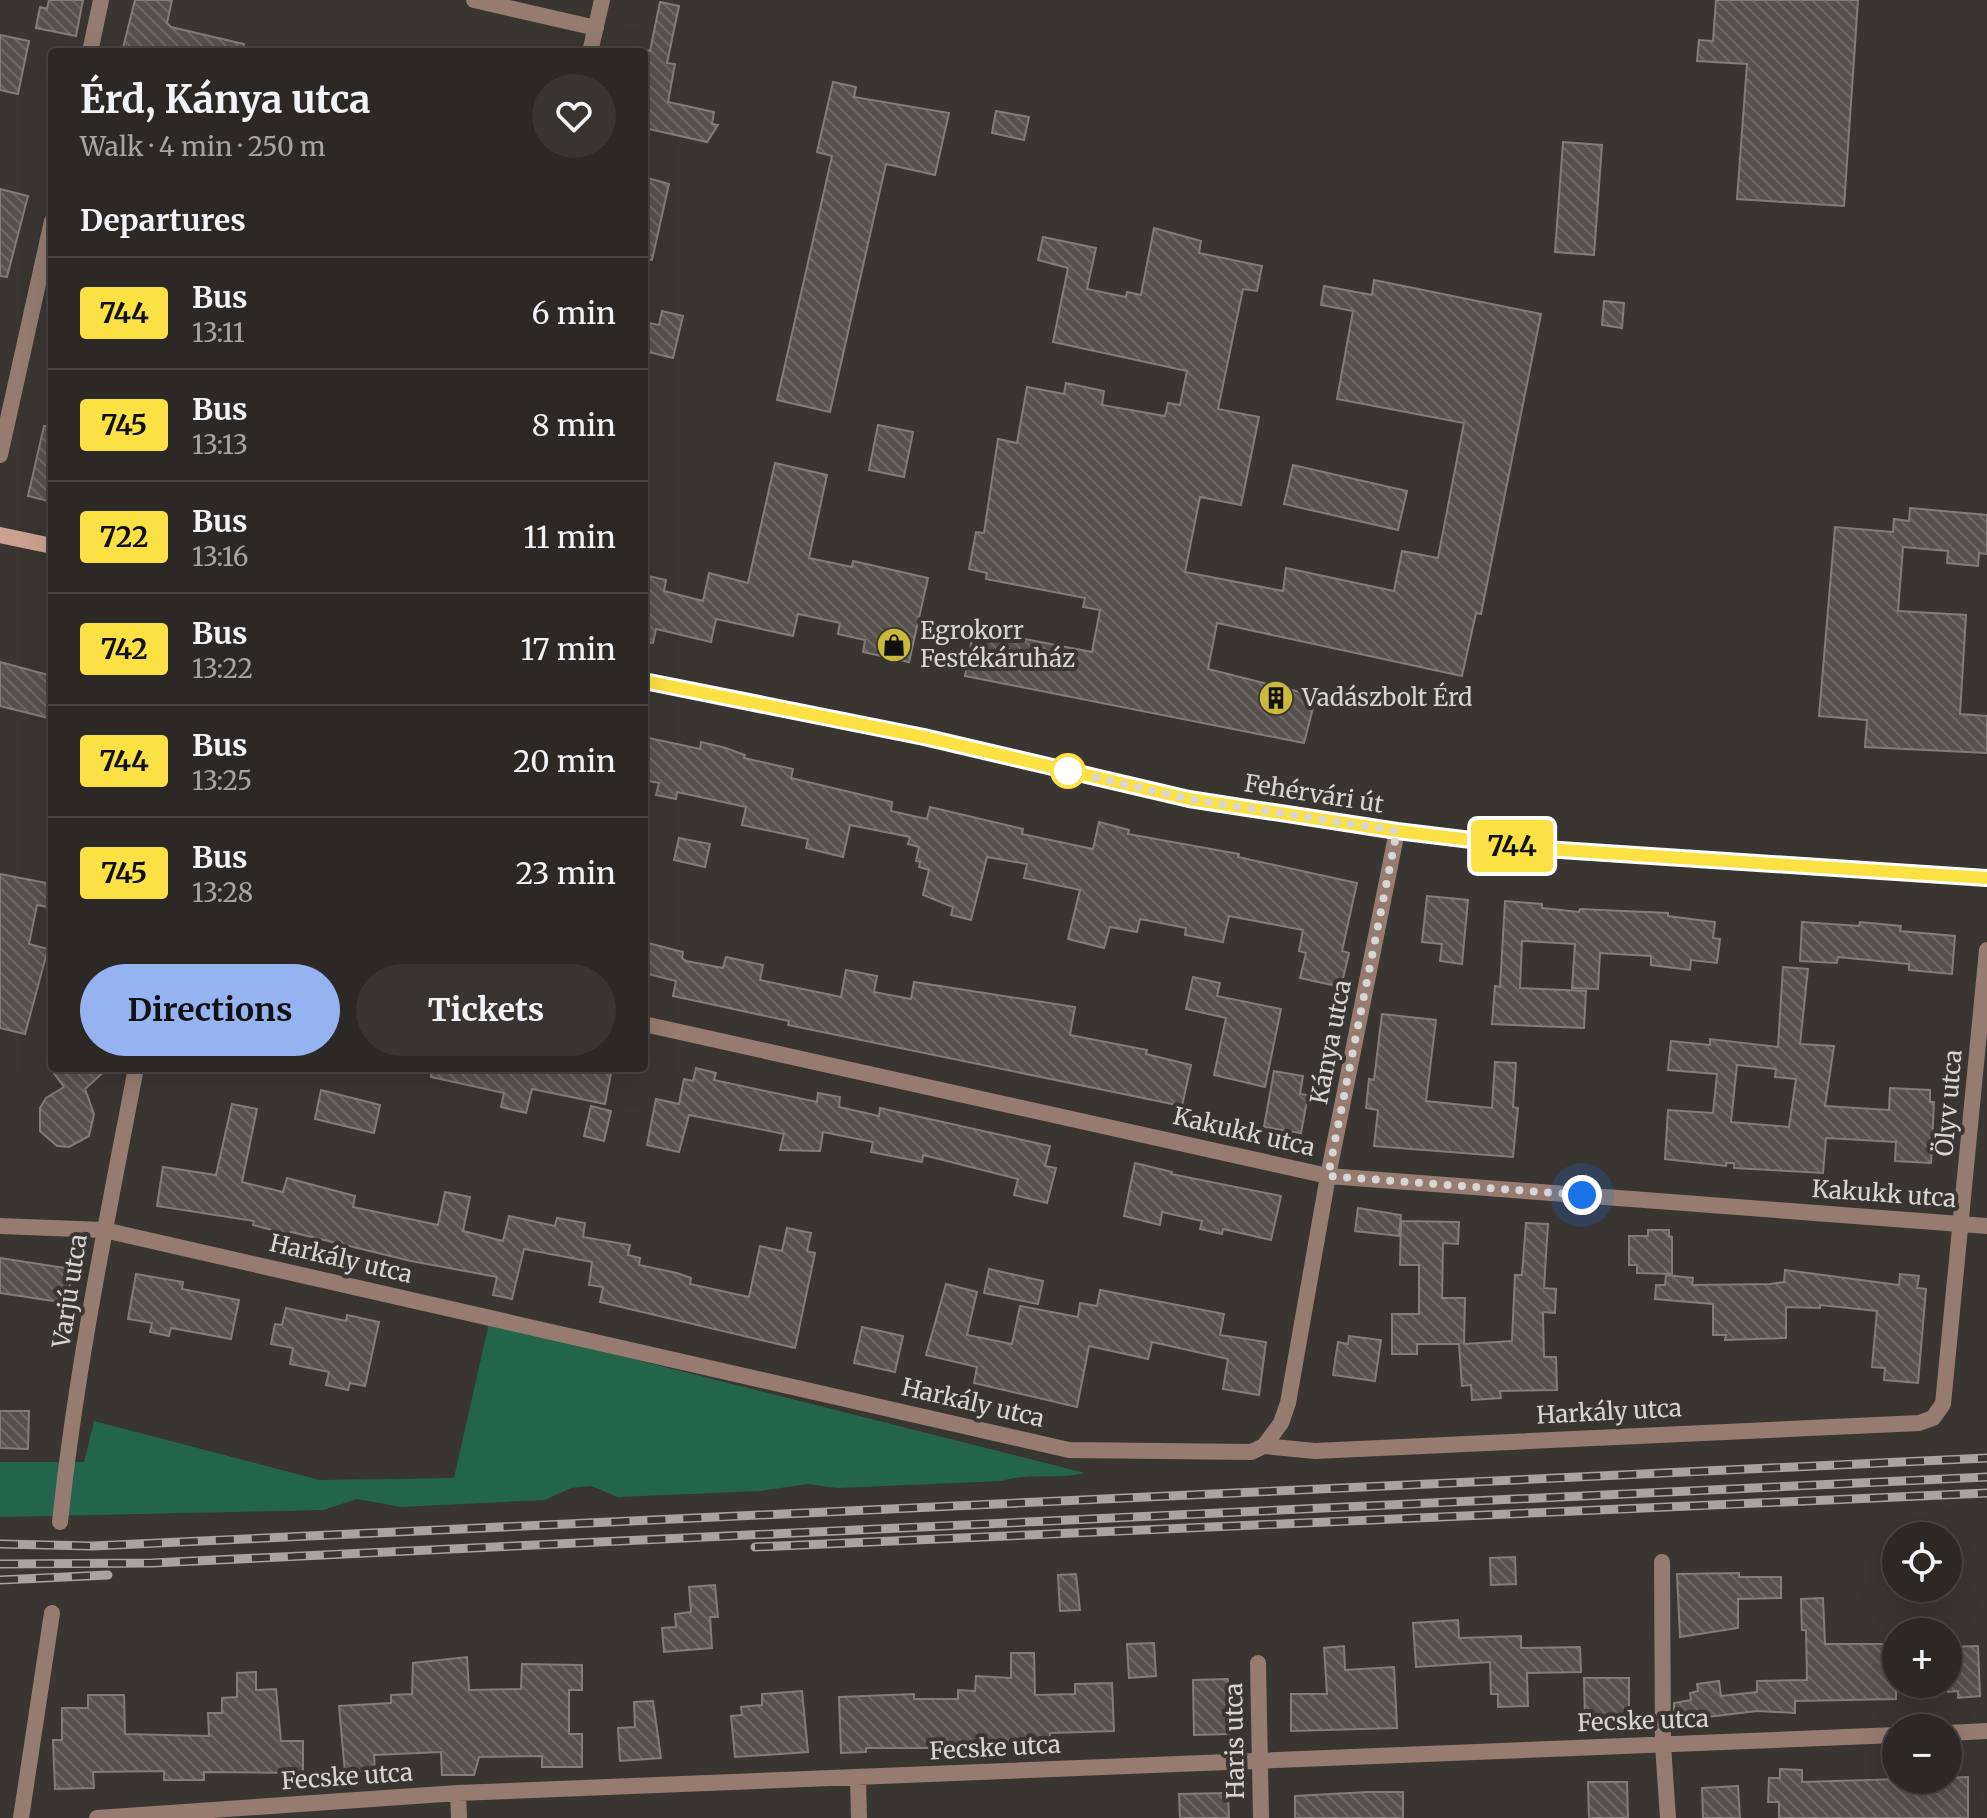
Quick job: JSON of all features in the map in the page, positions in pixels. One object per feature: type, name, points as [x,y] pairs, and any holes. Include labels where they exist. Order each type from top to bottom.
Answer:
[{"type":"main road","points":[[0,535],[48,545]]},
{"type":"main road","name":"Fehérvári út","points":[[648,682],[924,737],[1189,799],[1397,831],[1545,849],[1987,878]]},
{"type":"street","points":[[91,48],[101,0]]},
{"type":"street","points":[[474,0],[596,28]]},
{"type":"street","points":[[591,48],[602,0]]},
{"type":"street","points":[[0,455],[48,239]]},
{"type":"street","name":"Kánya utca","points":[[1264,1446],[1281,1423],[1288,1403],[1328,1176],[1397,831]]},
{"type":"street","name":"Ölyv utca","points":[[1943,1404],[1987,950]]},
{"type":"street","name":"Kakukk utca","points":[[648,1025],[1328,1176],[1987,1226]]},
{"type":"street","name":"Varjú utca","points":[[60,1522],[104,1230],[135,1072]]},
{"type":"street","name":"Harkály utca","points":[[0,1226],[104,1230],[1069,1450],[1251,1452],[1264,1446],[1315,1451],[1919,1423],[1933,1418],[1943,1404]]},
{"type":"street","points":[[1662,1562],[1663,1745],[1668,1818]]},
{"type":"street","points":[[21,1818],[52,1613]]},
{"type":"street","name":"Haris utca","points":[[1258,1663],[1261,1818]]},
{"type":"street","points":[[1962,1732],[1987,1731]]},
{"type":"street","name":"Fecske utca","points":[[97,1818],[458,1793],[1882,1736]]},
{"type":"street","points":[[858,1779],[859,1818]]},
{"type":"street","points":[[458,1793],[459,1818]]},
{"type":"green space","points":[[489,1323],[1085,1473],[1002,1481],[837,1488],[808,1484],[760,1491],[618,1497],[591,1486],[571,1488],[545,1500],[401,1507],[357,1499],[323,1510],[0,1517],[0,1462],[84,1462],[94,1421],[320,1480],[454,1478]]},
{"type":"building","points":[[49,0],[83,0],[76,36],[36,28],[40,7],[47,9]]},
{"type":"building","points":[[135,0],[172,0],[167,23],[171,27],[244,44],[244,48],[123,48]]},
{"type":"building","points":[[1716,0],[1858,0],[1844,206],[1737,199],[1747,64],[1697,61],[1699,40],[1713,41]]},
{"type":"building","points":[[660,2],[679,6],[667,63],[675,64],[668,102],[714,112],[712,124],[718,125],[707,142],[648,129],[650,51]]},
{"type":"building","points":[[0,35],[29,41],[18,94],[0,90]]},
{"type":"building","points":[[833,82],[856,87],[854,97],[949,113],[935,175],[886,164],[830,412],[777,400],[832,156],[817,152]]},
{"type":"building","points":[[996,111],[1029,117],[1024,140],[992,133]]},
{"type":"building","points":[[1563,142],[1602,145],[1594,255],[1555,252]]},
{"type":"building","points":[[648,178],[669,184],[652,260],[648,260]]},
{"type":"building","points":[[0,189],[28,196],[7,277],[0,276]]},
{"type":"building","points":[[1154,228],[1201,241],[1199,253],[1262,266],[1257,291],[1243,289],[1218,409],[1259,417],[1241,505],[1200,497],[1185,572],[1283,591],[1286,568],[1394,591],[1402,551],[1438,558],[1464,423],[1337,399],[1353,311],[1321,305],[1324,286],[1372,295],[1374,280],[1541,314],[1481,614],[1476,613],[1462,676],[1217,623],[1208,669],[1316,696],[1304,743],[965,676],[974,629],[1092,652],[1100,610],[1083,607],[1085,598],[986,579],[987,573],[969,569],[976,532],[984,533],[998,439],[1017,443],[1027,387],[1064,394],[1066,383],[1104,391],[1102,405],[1165,416],[1168,403],[1180,405],[1187,371],[1053,342],[1068,268],[1038,260],[1043,237],[1096,248],[1087,289],[1126,297],[1127,292],[1141,295]]},
{"type":"building","points":[[1604,301],[1624,303],[1622,328],[1602,325]]},
{"type":"building","points":[[662,311],[683,316],[673,358],[648,352],[648,323],[659,325]]},
{"type":"building","points":[[878,425],[913,432],[904,477],[869,470]]},
{"type":"building","points":[[44,426],[48,426],[48,501],[28,496]]},
{"type":"building","points":[[775,463],[827,475],[809,558],[852,567],[853,561],[928,578],[909,662],[863,652],[865,640],[838,634],[840,623],[798,614],[793,636],[716,619],[711,642],[656,629],[653,643],[648,642],[648,576],[666,580],[664,591],[703,601],[709,573],[748,583]]},
{"type":"building","points":[[1293,465],[1407,491],[1398,530],[1284,504]]},
{"type":"building","points":[[1910,508],[1987,515],[1987,554],[1979,553],[1978,566],[1947,563],[1948,551],[1903,547],[1898,611],[1966,615],[1960,714],[1987,716],[1987,753],[1865,747],[1867,720],[1819,716],[1835,527],[1893,532],[1894,519],[1909,521]]},
{"type":"building","points":[[0,662],[48,675],[48,718],[0,706]]},
{"type":"building","points":[[648,740],[700,749],[701,742],[726,748],[745,755],[744,758],[793,769],[791,778],[892,802],[891,811],[927,819],[930,807],[1023,829],[1022,834],[1093,849],[1099,822],[1129,830],[1128,834],[1239,854],[1238,857],[1357,883],[1342,951],[1349,953],[1341,987],[1300,978],[1306,953],[1299,951],[1303,930],[1229,916],[1223,942],[1185,935],[1186,928],[1140,919],[1137,932],[1110,927],[1104,948],[1068,939],[1080,890],[1024,878],[1027,864],[987,857],[971,920],[951,915],[953,907],[923,895],[929,870],[919,867],[920,862],[916,861],[919,847],[908,844],[910,837],[850,825],[843,857],[806,848],[808,839],[742,825],[746,807],[677,792],[676,799],[656,795],[659,783],[648,781]]},
{"type":"building","points":[[679,838],[710,844],[705,867],[674,860]]},
{"type":"building","points":[[0,874],[48,883],[48,907],[37,905],[29,944],[48,949],[25,1034],[0,1028]]},
{"type":"building","points":[[1427,896],[1468,900],[1462,964],[1440,961],[1442,944],[1422,942]]},
{"type":"building","points":[[1505,901],[1542,904],[1542,908],[1579,912],[1580,909],[1668,913],[1668,916],[1715,922],[1713,938],[1720,939],[1717,963],[1691,960],[1690,970],[1651,965],[1651,956],[1600,953],[1598,989],[1572,988],[1575,944],[1522,941],[1520,988],[1586,991],[1584,1028],[1492,1024],[1495,986],[1500,987]]},
{"type":"building","points":[[1802,922],[1859,926],[1860,922],[1901,926],[1900,931],[1955,936],[1952,974],[1909,970],[1909,964],[1838,957],[1837,963],[1800,961]]},
{"type":"building","points":[[648,943],[683,952],[682,958],[686,961],[723,968],[726,957],[763,965],[760,980],[841,997],[846,970],[877,976],[874,992],[911,999],[914,982],[1075,1007],[1070,1035],[1147,1050],[1146,1054],[1191,1065],[1182,1106],[788,1025],[789,1021],[673,996],[676,981],[648,974]]},
{"type":"building","points":[[1783,967],[1808,969],[1800,1044],[1834,1046],[1825,1106],[1889,1110],[1890,1088],[1930,1090],[1930,1102],[1934,1102],[1931,1163],[1895,1161],[1896,1142],[1826,1138],[1823,1173],[1734,1168],[1734,1163],[1726,1163],[1726,1166],[1665,1159],[1668,1110],[1713,1113],[1717,1074],[1668,1070],[1671,1041],[1710,1045],[1710,1039],[1778,1047]],"holes":[[[1737,1065],[1776,1069],[1775,1077],[1796,1079],[1789,1127],[1731,1122]]]},
{"type":"building","points":[[1193,977],[1220,983],[1217,996],[1281,1009],[1265,1087],[1214,1075],[1226,1018],[1186,1009]]},
{"type":"building","points":[[1382,1014],[1436,1020],[1426,1101],[1492,1108],[1495,1062],[1516,1063],[1513,1107],[1518,1108],[1513,1157],[1374,1146],[1378,1110],[1366,1108],[1369,1079],[1374,1080]]},
{"type":"building","points":[[696,1068],[716,1073],[714,1080],[817,1102],[818,1093],[840,1097],[839,1107],[879,1116],[880,1108],[1050,1146],[1045,1166],[1056,1168],[1047,1203],[1014,1195],[1018,1179],[923,1155],[922,1162],[871,1152],[873,1142],[823,1132],[820,1151],[780,1150],[784,1134],[689,1115],[679,1152],[647,1145],[656,1099],[679,1104],[684,1079],[693,1081]]},
{"type":"building","points":[[1274,1071],[1303,1076],[1300,1094],[1308,1095],[1301,1133],[1264,1127]]},
{"type":"building","points":[[53,1072],[104,1072],[85,1089],[94,1114],[89,1136],[69,1147],[57,1146],[40,1131],[40,1108],[46,1098],[64,1087]]},
{"type":"building","points":[[432,1072],[611,1072],[605,1104],[532,1089],[526,1113],[501,1107],[504,1093],[431,1077]]},
{"type":"building","points":[[321,1090],[380,1105],[374,1133],[315,1119]]},
{"type":"building","points":[[232,1104],[257,1109],[242,1182],[283,1192],[287,1178],[355,1196],[353,1207],[438,1225],[445,1192],[470,1197],[463,1231],[503,1241],[509,1216],[555,1226],[557,1218],[585,1223],[583,1237],[630,1245],[628,1255],[640,1258],[639,1265],[691,1278],[690,1284],[749,1297],[760,1246],[782,1251],[787,1228],[811,1233],[807,1251],[815,1253],[795,1348],[600,1302],[603,1287],[589,1285],[592,1262],[524,1249],[512,1299],[493,1295],[497,1277],[411,1261],[291,1232],[290,1235],[253,1225],[254,1221],[157,1206],[163,1167],[216,1175]]},
{"type":"building","points":[[591,1106],[611,1111],[604,1141],[584,1136]]},
{"type":"building","points":[[1135,1163],[1171,1174],[1281,1196],[1271,1240],[1223,1229],[1222,1234],[1200,1229],[1202,1221],[1162,1212],[1160,1225],[1124,1216]]},
{"type":"building","points":[[1358,1208],[1401,1215],[1399,1236],[1355,1231]]},
{"type":"building","points":[[1401,1221],[1459,1222],[1458,1244],[1443,1243],[1442,1298],[1465,1298],[1464,1344],[1512,1341],[1515,1275],[1522,1275],[1526,1223],[1548,1224],[1544,1288],[1556,1289],[1555,1313],[1543,1312],[1544,1357],[1556,1357],[1557,1390],[1500,1391],[1501,1398],[1472,1400],[1471,1385],[1462,1386],[1459,1344],[1417,1344],[1417,1354],[1392,1354],[1392,1314],[1419,1314],[1419,1265],[1400,1265]]},
{"type":"building","points":[[1648,1230],[1669,1230],[1672,1237],[1672,1274],[1637,1273],[1637,1265],[1629,1265],[1629,1236],[1648,1236]]},
{"type":"building","points":[[0,1258],[72,1269],[67,1303],[0,1293]]},
{"type":"building","points":[[989,1269],[1043,1281],[1038,1304],[984,1293]]},
{"type":"building","points":[[1785,1270],[1899,1285],[1900,1274],[1919,1276],[1917,1288],[1926,1289],[1918,1383],[1884,1380],[1885,1368],[1872,1367],[1877,1311],[1820,1305],[1820,1308],[1786,1307],[1786,1338],[1725,1340],[1726,1335],[1713,1335],[1713,1304],[1655,1299],[1656,1285],[1665,1285],[1666,1275],[1693,1278],[1692,1285],[1770,1284],[1784,1282]]},
{"type":"building","points":[[136,1274],[183,1282],[182,1289],[239,1300],[231,1339],[171,1328],[169,1336],[150,1332],[152,1323],[128,1319]]},
{"type":"building","points":[[946,1284],[977,1292],[967,1335],[1012,1344],[1020,1306],[1078,1317],[1080,1303],[1097,1306],[1100,1290],[1224,1314],[1220,1335],[1266,1342],[1259,1395],[1223,1389],[1228,1359],[1152,1342],[1148,1359],[1089,1346],[1077,1407],[974,1383],[977,1367],[926,1355]]},
{"type":"building","points":[[286,1308],[346,1321],[347,1315],[379,1322],[365,1386],[350,1383],[348,1390],[326,1385],[329,1372],[290,1364],[293,1348],[271,1344],[275,1324],[282,1325]]},
{"type":"building","points":[[862,1327],[903,1336],[895,1372],[854,1363]]},
{"type":"building","points":[[1349,1336],[1381,1340],[1375,1381],[1333,1375],[1338,1342],[1348,1344]]},
{"type":"building","points":[[0,1411],[29,1411],[28,1449],[0,1448]]},
{"type":"building","points":[[1515,1557],[1516,1584],[1491,1585],[1490,1558]]},
{"type":"building","points":[[1739,1573],[1739,1577],[1781,1577],[1781,1598],[1738,1599],[1738,1628],[1680,1637],[1677,1574]]},
{"type":"building","points":[[1076,1574],[1080,1610],[1060,1611],[1058,1575]]},
{"type":"building","points":[[715,1585],[718,1617],[710,1617],[712,1648],[664,1652],[662,1628],[676,1627],[675,1614],[691,1612],[689,1587]]},
{"type":"building","points":[[1823,1598],[1825,1644],[1882,1644],[1882,1698],[1896,1699],[1795,1701],[1795,1713],[1757,1711],[1674,1721],[1674,1703],[1691,1700],[1690,1693],[1698,1691],[1697,1684],[1719,1681],[1721,1696],[1757,1692],[1757,1681],[1807,1680],[1806,1630],[1802,1630],[1801,1599]]},
{"type":"building","points":[[1458,1620],[1459,1638],[1521,1636],[1521,1648],[1580,1647],[1581,1672],[1527,1673],[1528,1706],[1498,1707],[1498,1694],[1491,1694],[1490,1662],[1416,1667],[1413,1623]]},
{"type":"building","points":[[1154,1643],[1156,1676],[1129,1678],[1127,1644]]},
{"type":"building","points":[[1344,1646],[1345,1670],[1394,1667],[1397,1728],[1291,1731],[1291,1694],[1327,1694],[1324,1648]]},
{"type":"building","points":[[1978,1646],[1980,1696],[1962,1698],[1962,1647]]},
{"type":"building","points":[[1011,1653],[1034,1653],[1035,1695],[1075,1694],[1075,1684],[1112,1683],[1114,1731],[1050,1733],[1050,1743],[932,1744],[932,1748],[866,1748],[866,1752],[841,1753],[839,1697],[914,1694],[914,1699],[958,1699],[958,1690],[975,1691],[976,1676],[1011,1678]]},
{"type":"building","points":[[467,1657],[469,1690],[521,1689],[522,1664],[582,1665],[582,1690],[569,1690],[569,1734],[582,1734],[582,1767],[542,1767],[542,1756],[479,1757],[474,1775],[442,1775],[441,1752],[374,1755],[375,1771],[345,1773],[339,1706],[391,1703],[391,1695],[412,1694],[413,1663]]},
{"type":"building","points":[[256,1672],[256,1690],[276,1689],[281,1741],[303,1741],[303,1773],[204,1772],[204,1780],[164,1780],[164,1771],[93,1772],[94,1788],[55,1789],[53,1740],[62,1740],[62,1708],[88,1708],[88,1695],[124,1695],[125,1734],[209,1736],[208,1713],[222,1713],[222,1698],[237,1697],[237,1673]]},
{"type":"building","points":[[1584,1678],[1629,1678],[1629,1720],[1585,1720]]},
{"type":"building","points":[[1228,1679],[1229,1734],[1194,1735],[1193,1680]]},
{"type":"building","points":[[802,1691],[808,1752],[735,1757],[731,1716],[742,1715],[741,1707],[762,1705],[762,1694]]},
{"type":"building","points":[[653,1701],[661,1758],[620,1761],[618,1728],[635,1727],[634,1702]]},
{"type":"building","points":[[1780,1769],[1802,1770],[1802,1782],[1882,1780],[1882,1794],[1962,1794],[1962,1777],[1968,1777],[1968,1818],[1779,1818],[1779,1802],[1768,1802],[1769,1778],[1780,1778]]},
{"type":"building","points":[[1588,1782],[1627,1782],[1628,1818],[1589,1818]]},
{"type":"building","points":[[1738,1786],[1740,1818],[1703,1818],[1702,1788]]},
{"type":"building","points":[[1403,1792],[1403,1818],[1295,1818],[1295,1796]]},
{"type":"building","points":[[1228,1793],[1229,1818],[1180,1818],[1179,1794]]},
{"type":"railway","points":[[0,1544],[93,1546],[1987,1458]]},
{"type":"railway","points":[[0,1564],[152,1563],[1987,1477]]},
{"type":"railway","points":[[755,1547],[1987,1493]]},
{"type":"railway","points":[[0,1580],[108,1575]]},
{"type":"bus line","name":"744","points":[[648,682],[924,737],[1189,799],[1461,841],[1987,878]]},
{"type":"place","name":"Egrokorr Festékáruház","points":[[894,645]]},
{"type":"place","name":"Vadászbolt Érd","points":[[1276,698]]},
{"type":"route","points":[[1068,771],[1189,799],[1397,831],[1328,1176],[1582,1195]]}]
